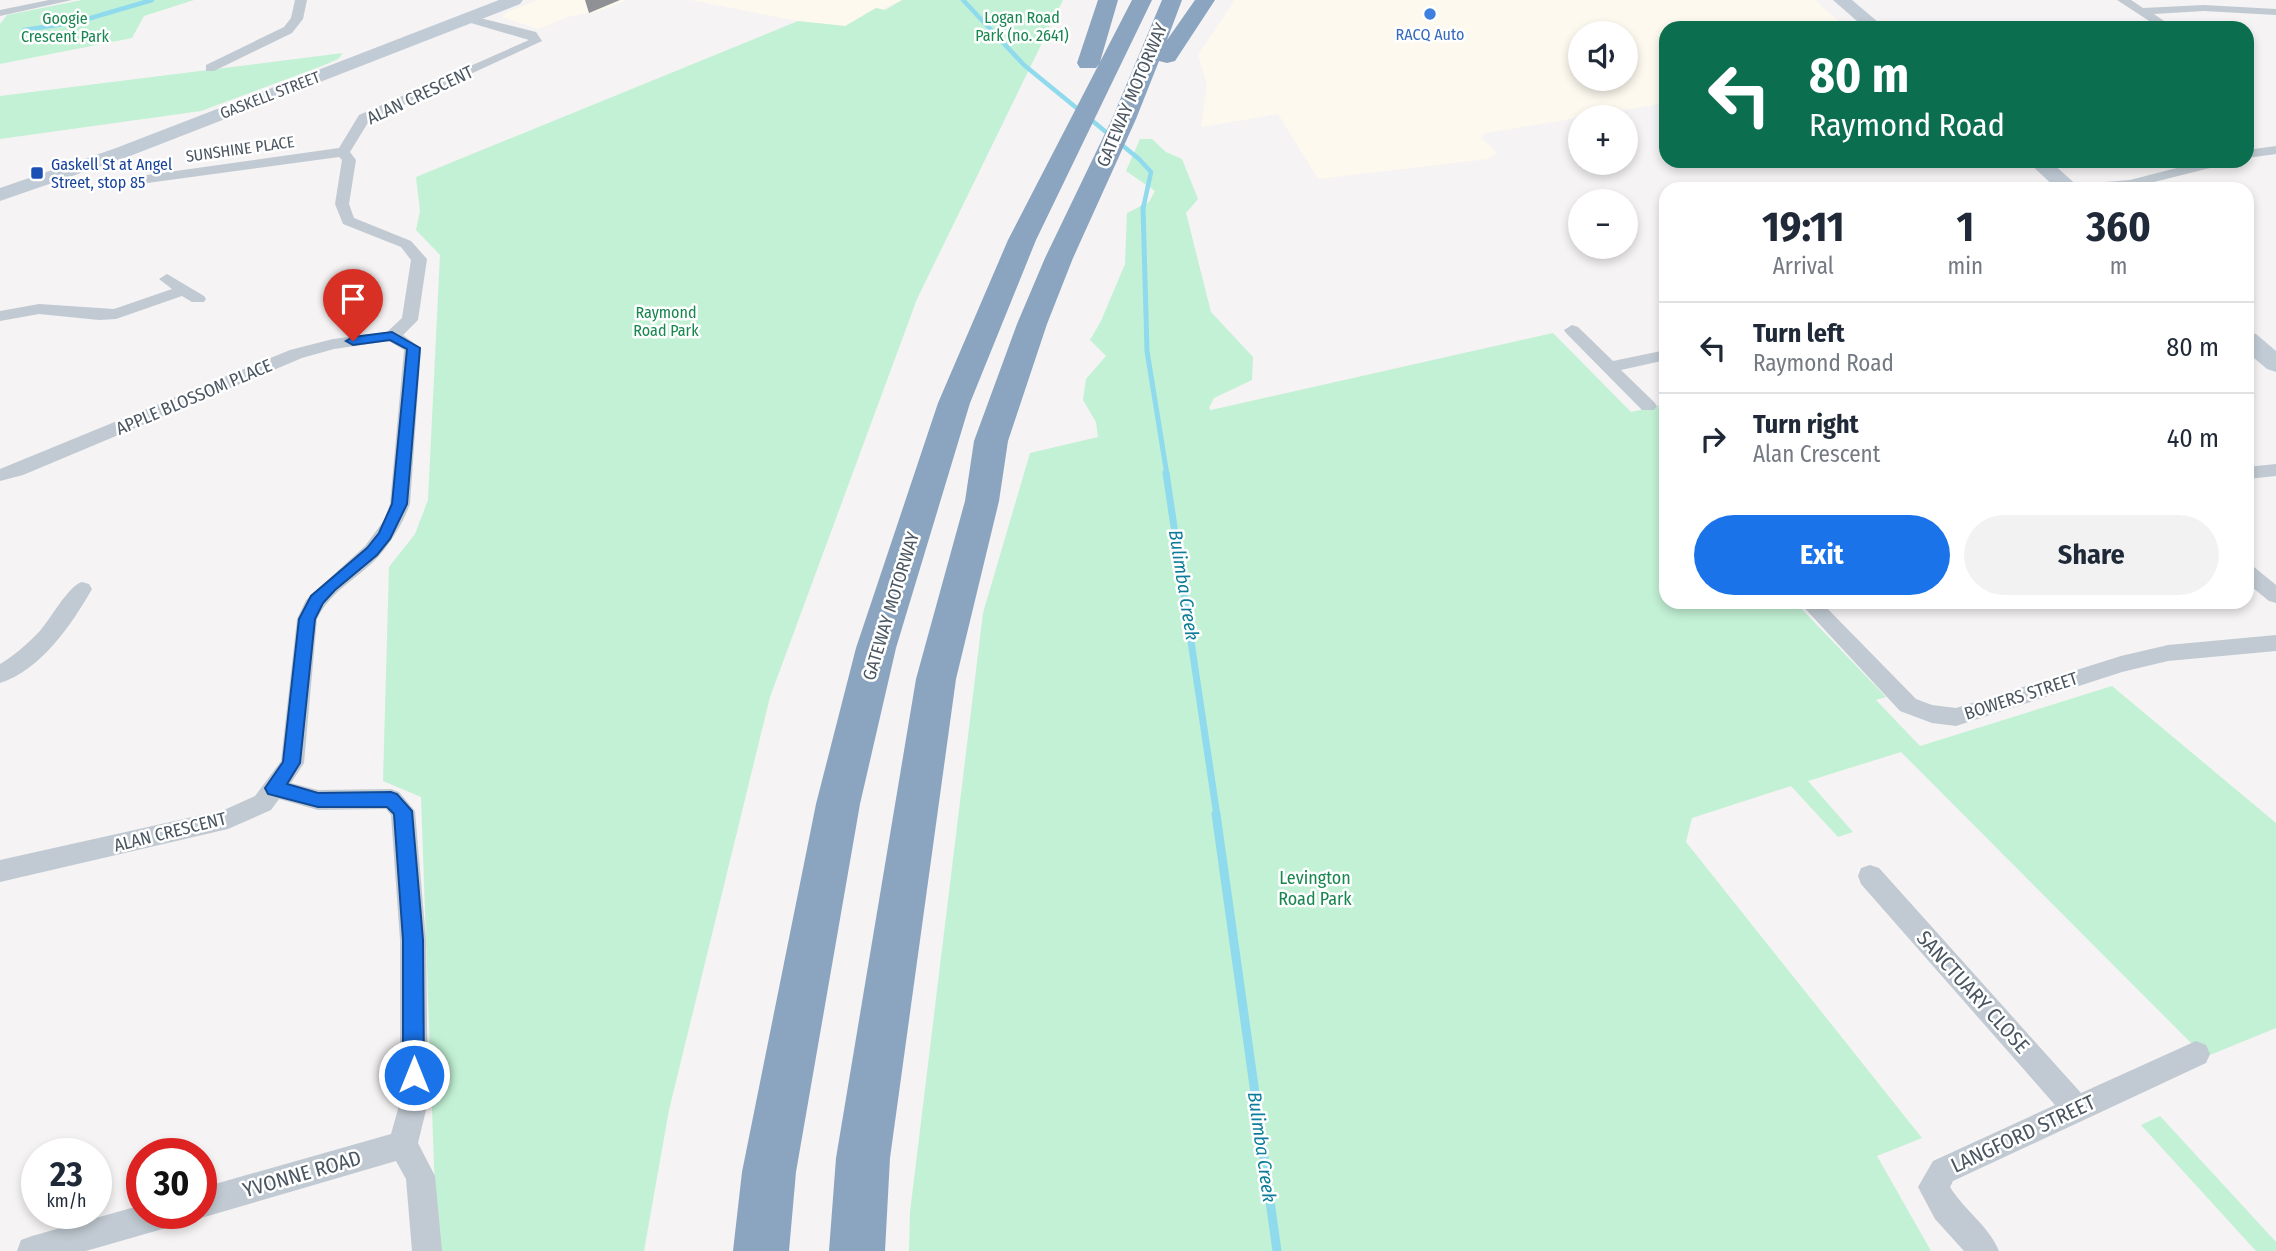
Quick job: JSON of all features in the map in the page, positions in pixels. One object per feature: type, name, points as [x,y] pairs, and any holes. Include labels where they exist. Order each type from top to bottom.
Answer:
[{"type":"highway","points":[[1082,101],[1108,0]]},
{"type":"highway","name":"GATEWAY MOTORWAY","points":[[857,1251],[863,1158],[936,679],[982,500],[991,442],[1087,152],[1082,101],[1142,0]]},
{"type":"highway","name":"GATEWAY MOTORWAY","points":[[1129,121],[1172,0]]},
{"type":"highway","points":[[1087,152],[1121,149],[1129,121],[1169,52],[1205,0]]},
{"type":"highway","name":"GATEWAY MOTORWAY","points":[[761,1251],[769,1172],[836,817],[876,648],[954,403],[1022,240],[1087,152]]},
{"type":"street","points":[[0,13],[66,0]]},
{"type":"street","points":[[210,68],[288,30],[297,19],[301,0]]},
{"type":"street","name":"GASKELL STREET","points":[[0,195],[514,0]]},
{"type":"street","points":[[1842,0],[1868,21]]},
{"type":"street","points":[[2123,0],[2158,21]]},
{"type":"street","points":[[2144,11],[2204,8],[2276,12]]},
{"type":"street","name":"ALAN CRESCENT","points":[[0,871],[228,819],[264,803],[292,763],[307,619],[316,600],[329,586],[372,551],[385,535],[400,504],[413,348],[392,335],[410,320],[419,260],[406,244],[348,221],[342,204],[349,160],[344,152],[351,144],[356,126],[364,118],[530,46],[536,41],[536,37],[468,19]]},
{"type":"street","points":[[2254,153],[2276,150]]},
{"type":"street","name":"SUNSHINE PLACE","points":[[141,180],[344,152]]},
{"type":"street","points":[[2045,168],[2062,182]]},
{"type":"street","points":[[2138,182],[2193,168]]},
{"type":"street","name":"GASKELL STREET","points":[[0,201],[24,188]]},
{"type":"street","points":[[0,316],[39,309],[116,314],[191,294],[166,279]]},
{"type":"street","points":[[1572,330],[1648,406]]},
{"type":"street","name":"APPLE BLOSSOM PLACE","points":[[0,475],[16,471],[296,354],[333,344],[392,335]]},
{"type":"street","points":[[2254,345],[2276,364]]},
{"type":"street","points":[[1609,367],[1659,356]]},
{"type":"street","points":[[2254,472],[2276,470]]},
{"type":"street","points":[[2254,578],[2276,596]]},
{"type":"street","points":[[0,675],[13,668],[59,626],[82,589]]},
{"type":"street","name":"BOWERS STREET","points":[[1816,609],[1908,705],[1943,717],[1956,717],[2121,664],[2168,653],[2276,643]]},
{"type":"street","points":[[274,788],[318,800],[391,799],[403,811],[413,940],[414,1102],[403,1145],[420,1176],[427,1251]]},
{"type":"street","name":"SANCTUARY CLOSE","points":[[1870,876],[2077,1109]]},
{"type":"street","name":"LANGFORD STREET","points":[[1983,1251],[1946,1208],[1933,1186],[1942,1171],[2196,1054]]},
{"type":"street","name":"YVONNE ROAD","points":[[217,1198],[403,1145]]},
{"type":"street","points":[[32,1251],[126,1224]]},
{"type":"shaded area","points":[[538,0],[627,0],[602,10],[567,17],[539,29],[502,17],[507,12]]},
{"type":"shaded area","points":[[690,0],[902,0],[845,26],[798,21]]},
{"type":"shaded area","points":[[1235,0],[1815,0],[1838,21],[1659,21],[1659,104],[1638,108],[1638,105],[1568,105],[1568,119],[1486,133],[1481,138],[1497,153],[1488,159],[1318,179],[1278,114],[1201,127],[1207,84],[1198,55]]},
{"type":"green space","name":"Googie Crescent Park","points":[[82,0],[194,0],[144,16],[132,38],[0,64],[0,24],[7,15]]},
{"type":"green space","name":"Raymond Road Park","points":[[902,0],[1063,0],[917,299],[770,697],[669,1110],[644,1251],[437,1251],[421,797],[383,781],[389,567],[415,534],[428,500],[440,255],[416,230],[420,211],[416,177],[798,21],[845,26],[876,8],[885,10]]},
{"type":"green space","points":[[343,53],[338,59],[322,66],[201,111],[0,139],[0,96]]},
{"type":"green space","name":"Levington Road Park","points":[[1140,139],[1152,139],[1166,152],[1182,159],[1198,199],[1186,213],[1211,312],[1253,357],[1252,380],[1214,398],[1209,408],[1211,410],[1553,333],[1631,412],[1659,406],[1659,609],[1802,609],[1886,697],[1876,700],[1920,746],[2112,686],[2276,823],[2276,1028],[2205,1057],[1901,752],[1808,781],[1853,832],[1838,837],[1791,786],[1692,818],[1686,842],[1922,1138],[1877,1156],[1931,1251],[909,1251],[910,1212],[983,613],[1030,453],[1098,437],[1096,422],[1083,400],[1086,379],[1106,356],[1090,340],[1125,264],[1127,213],[1149,202],[1155,191],[1126,171]]},
{"type":"green space","points":[[2160,1116],[2276,1242],[2276,1251],[2256,1251],[2141,1125]]},
{"type":"waterway","points":[[24,30],[77,22],[152,0]]},
{"type":"waterway","name":"Bulimba Creek","points":[[963,0],[1024,65],[1139,159],[1151,172],[1143,209]]},
{"type":"waterway","name":"Bulimba Creek","points":[[1143,209],[1147,351],[1167,475]]},
{"type":"waterway","name":"Bulimba Creek","points":[[1166,473],[1217,816]]},
{"type":"waterway","name":"Bulimba Creek","points":[[1216,814],[1277,1251]]},
{"type":"place","name":"RACQ Auto","points":[[1430,14]]},
{"type":"place","name":"Gaskell St at Angel Street, stop 85","points":[[37,173]]},
{"type":"route","points":[[353,341],[392,335],[413,348],[400,504],[385,535],[372,551],[316,600],[307,619],[292,763],[274,788],[318,800],[391,799],[403,811],[413,940],[414,1075]]},
{"type":"park label","name":"Logan Road Park (no. 2641)","points":[[1022,26]]}]
